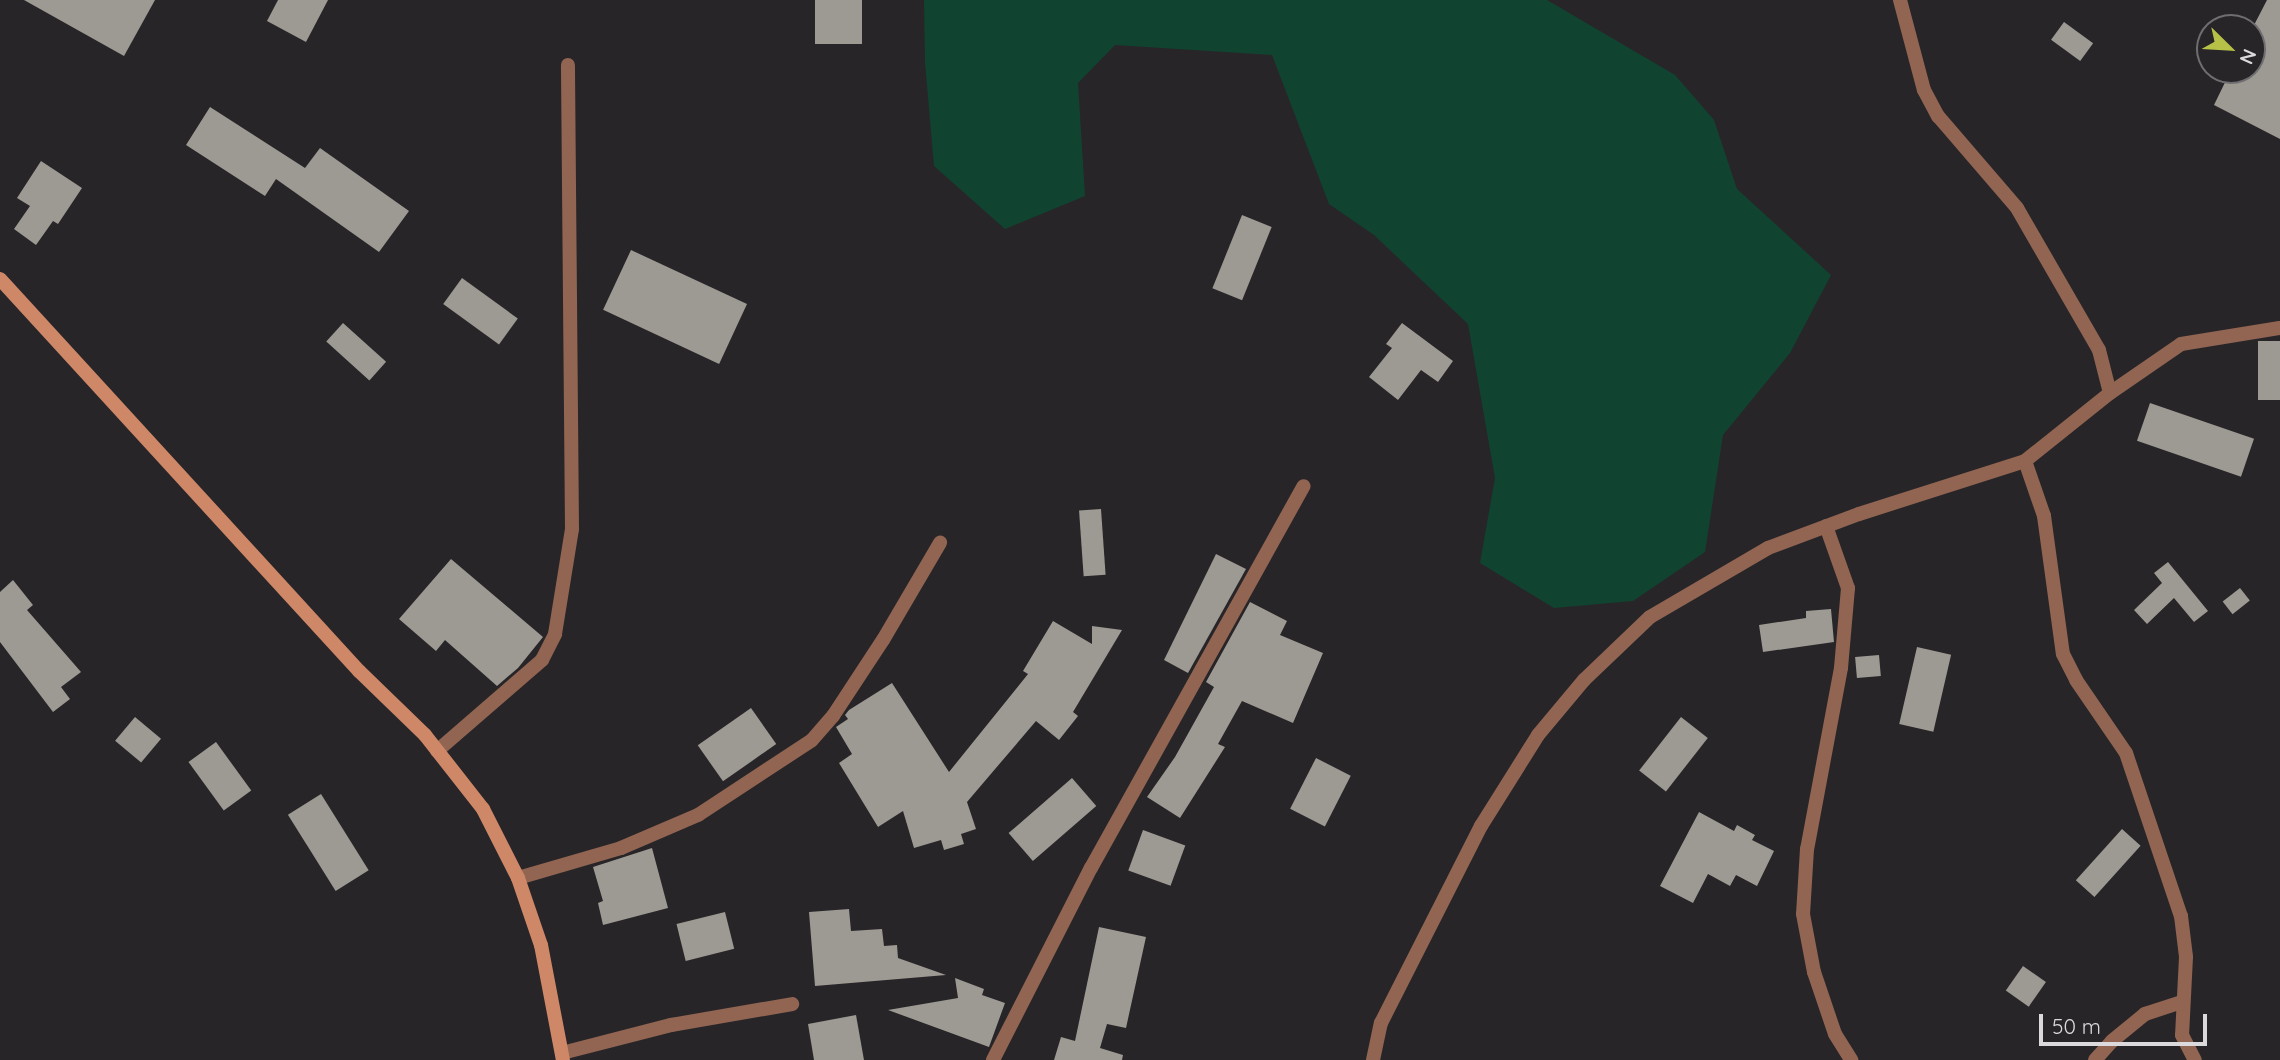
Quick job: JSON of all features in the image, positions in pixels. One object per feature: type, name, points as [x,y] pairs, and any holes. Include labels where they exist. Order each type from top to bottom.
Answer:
[{"type":"main road","points":[[0,279],[359,671],[437,751],[483,809],[518,878],[541,944],[563,1056]]},
{"type":"street","points":[[1900,0],[1914,43],[1916,70],[1933,107],[2017,208],[2099,350],[2110,393]]},
{"type":"street","points":[[437,751],[542,660],[555,634],[572,528],[568,65]]},
{"type":"street","points":[[1373,1060],[1381,1023],[1480,826],[1538,735],[1584,680],[1650,617],[1768,548],[1826,526],[2025,461],[2110,393],[2181,344],[2280,328]]},
{"type":"street","points":[[2025,461],[2044,516],[2063,654],[2076,680],[2126,753],[2181,916],[2186,957],[2182,1035],[2195,1060]]},
{"type":"street","points":[[993,1060],[1091,868],[1304,486]]},
{"type":"street","points":[[1826,526],[1847,588],[1841,668],[1807,849],[1803,914],[1814,972],[1835,1034],[1851,1060]]},
{"type":"street","points":[[518,878],[621,848],[698,815],[812,740],[833,716],[883,640],[940,542]]},
{"type":"street","points":[[2095,1060],[2112,1041],[2145,1014],[2182,1002]]},
{"type":"street","points":[[563,1056],[671,1025],[792,1004]]},
{"type":"green space","points":[[924,0],[1547,0],[1675,75],[1714,120],[1737,189],[1831,275],[1790,353],[1723,435],[1705,552],[1633,601],[1554,608],[1480,563],[1495,478],[1468,324],[1374,235],[1329,204],[1272,55],[1115,45],[1078,83],[1085,196],[1005,229],[934,166],[925,62]]},
{"type":"building","points":[[24,0],[155,0],[124,56]]},
{"type":"building","points":[[278,0],[328,0],[306,42],[267,21]]},
{"type":"building","points":[[815,0],[862,0],[862,44],[815,44]]},
{"type":"building","points":[[2267,0],[2280,0],[2280,139],[2214,105],[2224,84],[2266,84],[2266,14],[2260,14]]},
{"type":"building","points":[[2064,22],[2093,43],[2080,61],[2051,40]]},
{"type":"building","points":[[210,107],[305,168],[320,148],[409,211],[379,252],[276,179],[265,196],[186,145]]},
{"type":"building","points":[[41,161],[82,188],[58,224],[53,221],[36,245],[14,229],[30,206],[17,198]]},
{"type":"building","points":[[1242,215],[1272,227],[1242,300],[1212,288]]},
{"type":"building","points":[[631,250],[747,304],[719,364],[603,310]]},
{"type":"building","points":[[462,278],[518,319],[499,344],[443,304]]},
{"type":"building","points":[[343,323],[386,362],[369,380],[326,342]]},
{"type":"building","points":[[1402,323],[1453,361],[1438,382],[1421,370],[1398,400],[1369,377],[1392,348],[1386,344]]},
{"type":"building","points":[[2258,341],[2280,341],[2280,400],[2258,400]]},
{"type":"building","points":[[2150,403],[2254,439],[2241,477],[2137,441]]},
{"type":"building","points":[[1101,509],[1106,575],[1084,576],[1079,511]]},
{"type":"building","points":[[1216,554],[1246,569],[1188,673],[1164,660]]},
{"type":"building","points":[[451,559],[543,637],[518,668],[497,686],[445,640],[436,651],[399,619]]},
{"type":"building","points":[[2168,562],[2208,611],[2194,622],[2174,598],[2147,624],[2134,610],[2162,583],[2154,573]]},
{"type":"building","points":[[13,580],[33,605],[27,610],[81,672],[61,687],[70,699],[53,712],[0,642],[0,592]]},
{"type":"building","points":[[2240,588],[2250,601],[2233,614],[2223,602]]},
{"type":"building","points":[[1250,602],[1287,621],[1280,635],[1323,653],[1293,723],[1242,701],[1218,744],[1225,747],[1180,818],[1147,797],[1175,757],[1214,687],[1206,682]]},
{"type":"building","points":[[1831,609],[1834,642],[1763,652],[1759,625],[1806,618],[1806,611]]},
{"type":"building","points":[[1053,621],[1092,644],[1092,626],[1122,630],[1073,712],[1078,716],[1059,740],[1036,721],[967,802],[976,829],[961,834],[964,844],[944,850],[941,840],[914,848],[903,811],[878,827],[839,763],[852,754],[836,727],[848,719],[845,715],[849,710],[892,683],[949,772],[1028,674],[1023,671]]},
{"type":"building","points":[[1917,647],[1951,655],[1933,732],[1899,724]]},
{"type":"building","points":[[1879,655],[1881,676],[1857,678],[1855,657]]},
{"type":"building","points":[[751,708],[776,744],[723,781],[698,745]]},
{"type":"building","points":[[135,717],[161,739],[141,763],[115,741]]},
{"type":"building","points":[[1681,717],[1708,738],[1666,792],[1639,771]]},
{"type":"building","points":[[216,742],[251,791],[224,811],[188,762]]},
{"type":"building","points":[[1316,758],[1351,776],[1325,826],[1290,809]]},
{"type":"building","points":[[1072,778],[1096,806],[1033,861],[1009,833]]},
{"type":"building","points":[[321,794],[369,870],[336,891],[288,815]]},
{"type":"building","points":[[1699,812],[1734,831],[1737,825],[1755,835],[1752,840],[1774,851],[1757,886],[1736,875],[1730,886],[1708,874],[1693,903],[1660,886]]},
{"type":"building","points":[[2122,829],[2141,846],[2094,897],[2076,880]]},
{"type":"building","points":[[1143,830],[1185,845],[1171,886],[1128,870]]},
{"type":"building","points":[[652,848],[668,908],[603,925],[598,903],[603,901],[593,867]]},
{"type":"building","points":[[849,909],[851,931],[882,929],[884,946],[897,945],[898,958],[946,975],[815,986],[809,912]]},
{"type":"building","points":[[725,912],[734,949],[686,961],[676,924]]},
{"type":"building","points":[[1099,927],[1146,937],[1126,1028],[1107,1024],[1100,1048],[1123,1055],[1122,1060],[1054,1060],[1061,1037],[1075,1041]]},
{"type":"building","points":[[2023,966],[2046,982],[2029,1007],[2006,991]]},
{"type":"building","points":[[955,978],[984,989],[982,995],[1005,1003],[989,1047],[888,1010],[958,998]]},
{"type":"building","points":[[856,1015],[864,1060],[814,1060],[808,1024]]}]
